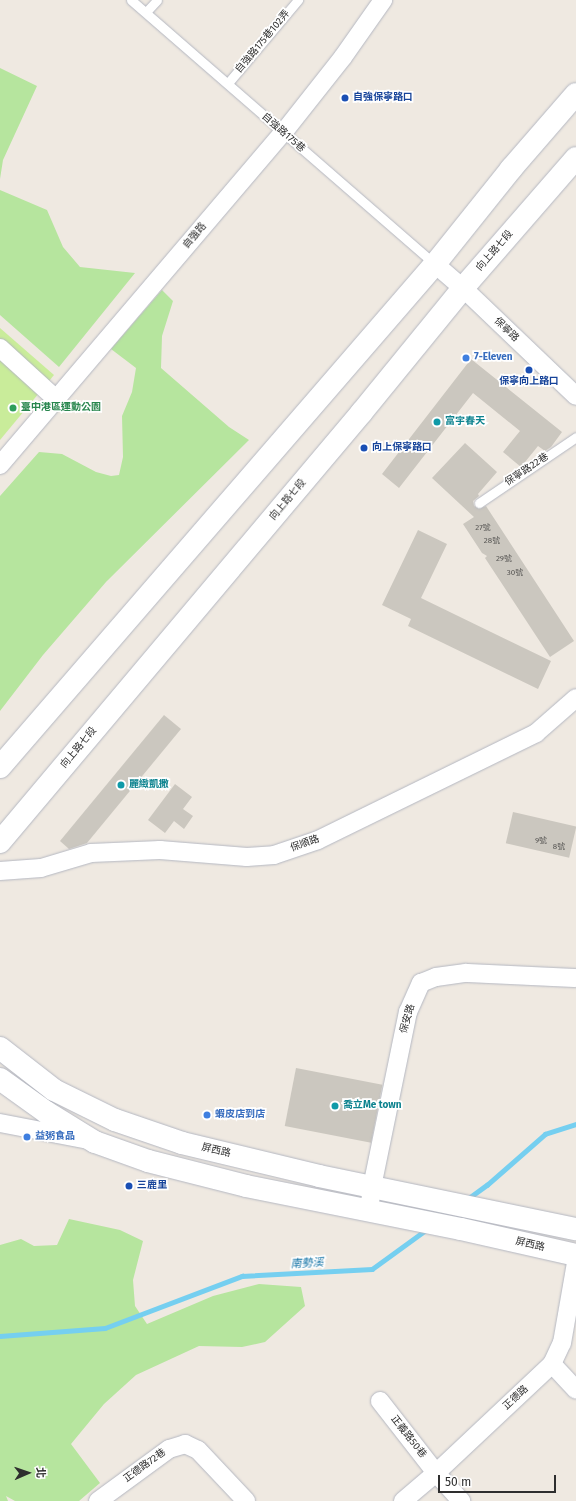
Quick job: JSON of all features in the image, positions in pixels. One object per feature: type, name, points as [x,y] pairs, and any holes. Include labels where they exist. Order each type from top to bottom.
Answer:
[{"type":"main road","points":[[0,767],[435,264],[511,169],[576,94]]},
{"type":"main road","name":"向上路七段","points":[[0,842],[362,412],[463,288],[576,158]]},
{"type":"main road","name":"屏西路","points":[[0,1048],[54,1090],[115,1120],[182,1143],[372,1187],[576,1229]]},
{"type":"main road","points":[[0,1079],[46,1112],[95,1142],[148,1161],[246,1186],[369,1211]]},
{"type":"main road","name":"屏西路","points":[[369,1211],[460,1229],[576,1255]]},
{"type":"street","name":"自強路","points":[[0,465],[283,133],[343,57],[383,0]]},
{"type":"street","name":"保寧路","points":[[435,264],[463,288],[576,396]]},
{"type":"street","points":[[0,348],[56,399]]},
{"type":"street","name":"保順路","points":[[0,871],[41,868],[91,853],[160,850],[247,857],[274,855],[318,840],[536,733],[576,698]]},
{"type":"street","name":"保安路","points":[[369,1211],[372,1187],[408,1012],[421,984],[436,977],[466,973],[576,978]]},
{"type":"street","points":[[0,1123],[95,1142]]},
{"type":"street","name":"正德路","points":[[403,1501],[436,1473],[552,1364],[562,1343],[576,1263]]},
{"type":"street","points":[[552,1364],[576,1390]]},
{"type":"street","name":"正義路50巷","points":[[380,1401],[436,1473],[461,1501]]},
{"type":"street","name":"正德路72巷","points":[[98,1501],[169,1449],[185,1444],[198,1450],[246,1501]]},
{"type":"lane","name":"自強路175巷","points":[[131,0],[435,264]]},
{"type":"lane","points":[[146,12],[157,0]]},
{"type":"lane","name":"自強路175巷102弄","points":[[228,84],[298,0]]},
{"type":"lane","name":"保寧路22巷","points":[[479,503],[576,437]]},
{"type":"green space","points":[[0,68],[37,86],[3,160],[0,179]]},
{"type":"green space","points":[[0,190],[47,210],[63,247],[80,267],[135,273],[59,367],[0,315]]},
{"type":"green space","points":[[162,290],[173,301],[162,336],[161,368],[229,427],[249,440],[106,582],[43,655],[0,711],[0,496],[39,452],[62,454],[96,472],[111,476],[119,475],[123,457],[122,416],[132,392],[136,368],[111,349]]},
{"type":"green space","name":"臺中港區運動公園","points":[[0,328],[54,375],[0,440]]},
{"type":"green space","points":[[69,1219],[120,1230],[143,1241],[133,1280],[135,1306],[147,1324],[213,1296],[259,1284],[301,1287],[305,1306],[265,1342],[242,1347],[199,1346],[136,1375],[104,1404],[71,1444],[100,1483],[79,1501],[15,1501],[6,1496],[8,1501],[0,1501],[0,1245],[21,1239],[34,1246],[57,1245]]},
{"type":"building","points":[[471,359],[562,432],[551,447],[545,451],[538,446],[521,467],[503,452],[520,431],[473,393],[399,488],[382,474]]},
{"type":"building","points":[[465,443],[497,472],[478,494],[479,496],[473,501],[474,506],[479,509],[486,506],[574,641],[550,657],[485,558],[487,556],[482,553],[463,524],[474,517],[432,478]]},
{"type":"building","points":[[418,530],[447,544],[421,598],[551,661],[538,689],[408,626],[411,619],[382,605]]},
{"type":"building","name":"麗緻凱撒","points":[[164,715],[181,729],[87,843],[69,849],[60,841]]},
{"type":"building","name":"麗緻凱撒","points":[[175,784],[192,797],[183,809],[193,816],[184,829],[174,821],[165,833],[148,820]]},
{"type":"building","points":[[513,812],[576,827],[569,858],[506,843]]},
{"type":"building","name":"喬立Me town","points":[[296,1068],[382,1085],[371,1143],[285,1126]]},
{"type":"waterway","name":"南勢溪","points":[[466,1200],[487,1185],[545,1134],[576,1124]]},
{"type":"waterway","name":"南勢溪","points":[[0,1336],[105,1328],[242,1276],[372,1269],[427,1229]]},
{"type":"place","name":"自強保寧路口","points":[[345,98]]},
{"type":"place","name":"7-Eleven","points":[[466,358]]},
{"type":"place","name":"保寧向上路口","points":[[529,370]]},
{"type":"place","name":"臺中港區運動公園","points":[[13,408]]},
{"type":"place","name":"富宇春天","points":[[437,422]]},
{"type":"place","name":"向上保寧路口","points":[[364,448]]},
{"type":"place","name":"麗緻凱撒","points":[[121,785]]},
{"type":"place","name":"喬立Me town","points":[[335,1106]]},
{"type":"place","name":"蝦皮店到店","points":[[207,1115]]},
{"type":"place","name":"益粥食品","points":[[27,1137]]},
{"type":"place","name":"三鹿里","points":[[129,1186]]}]
